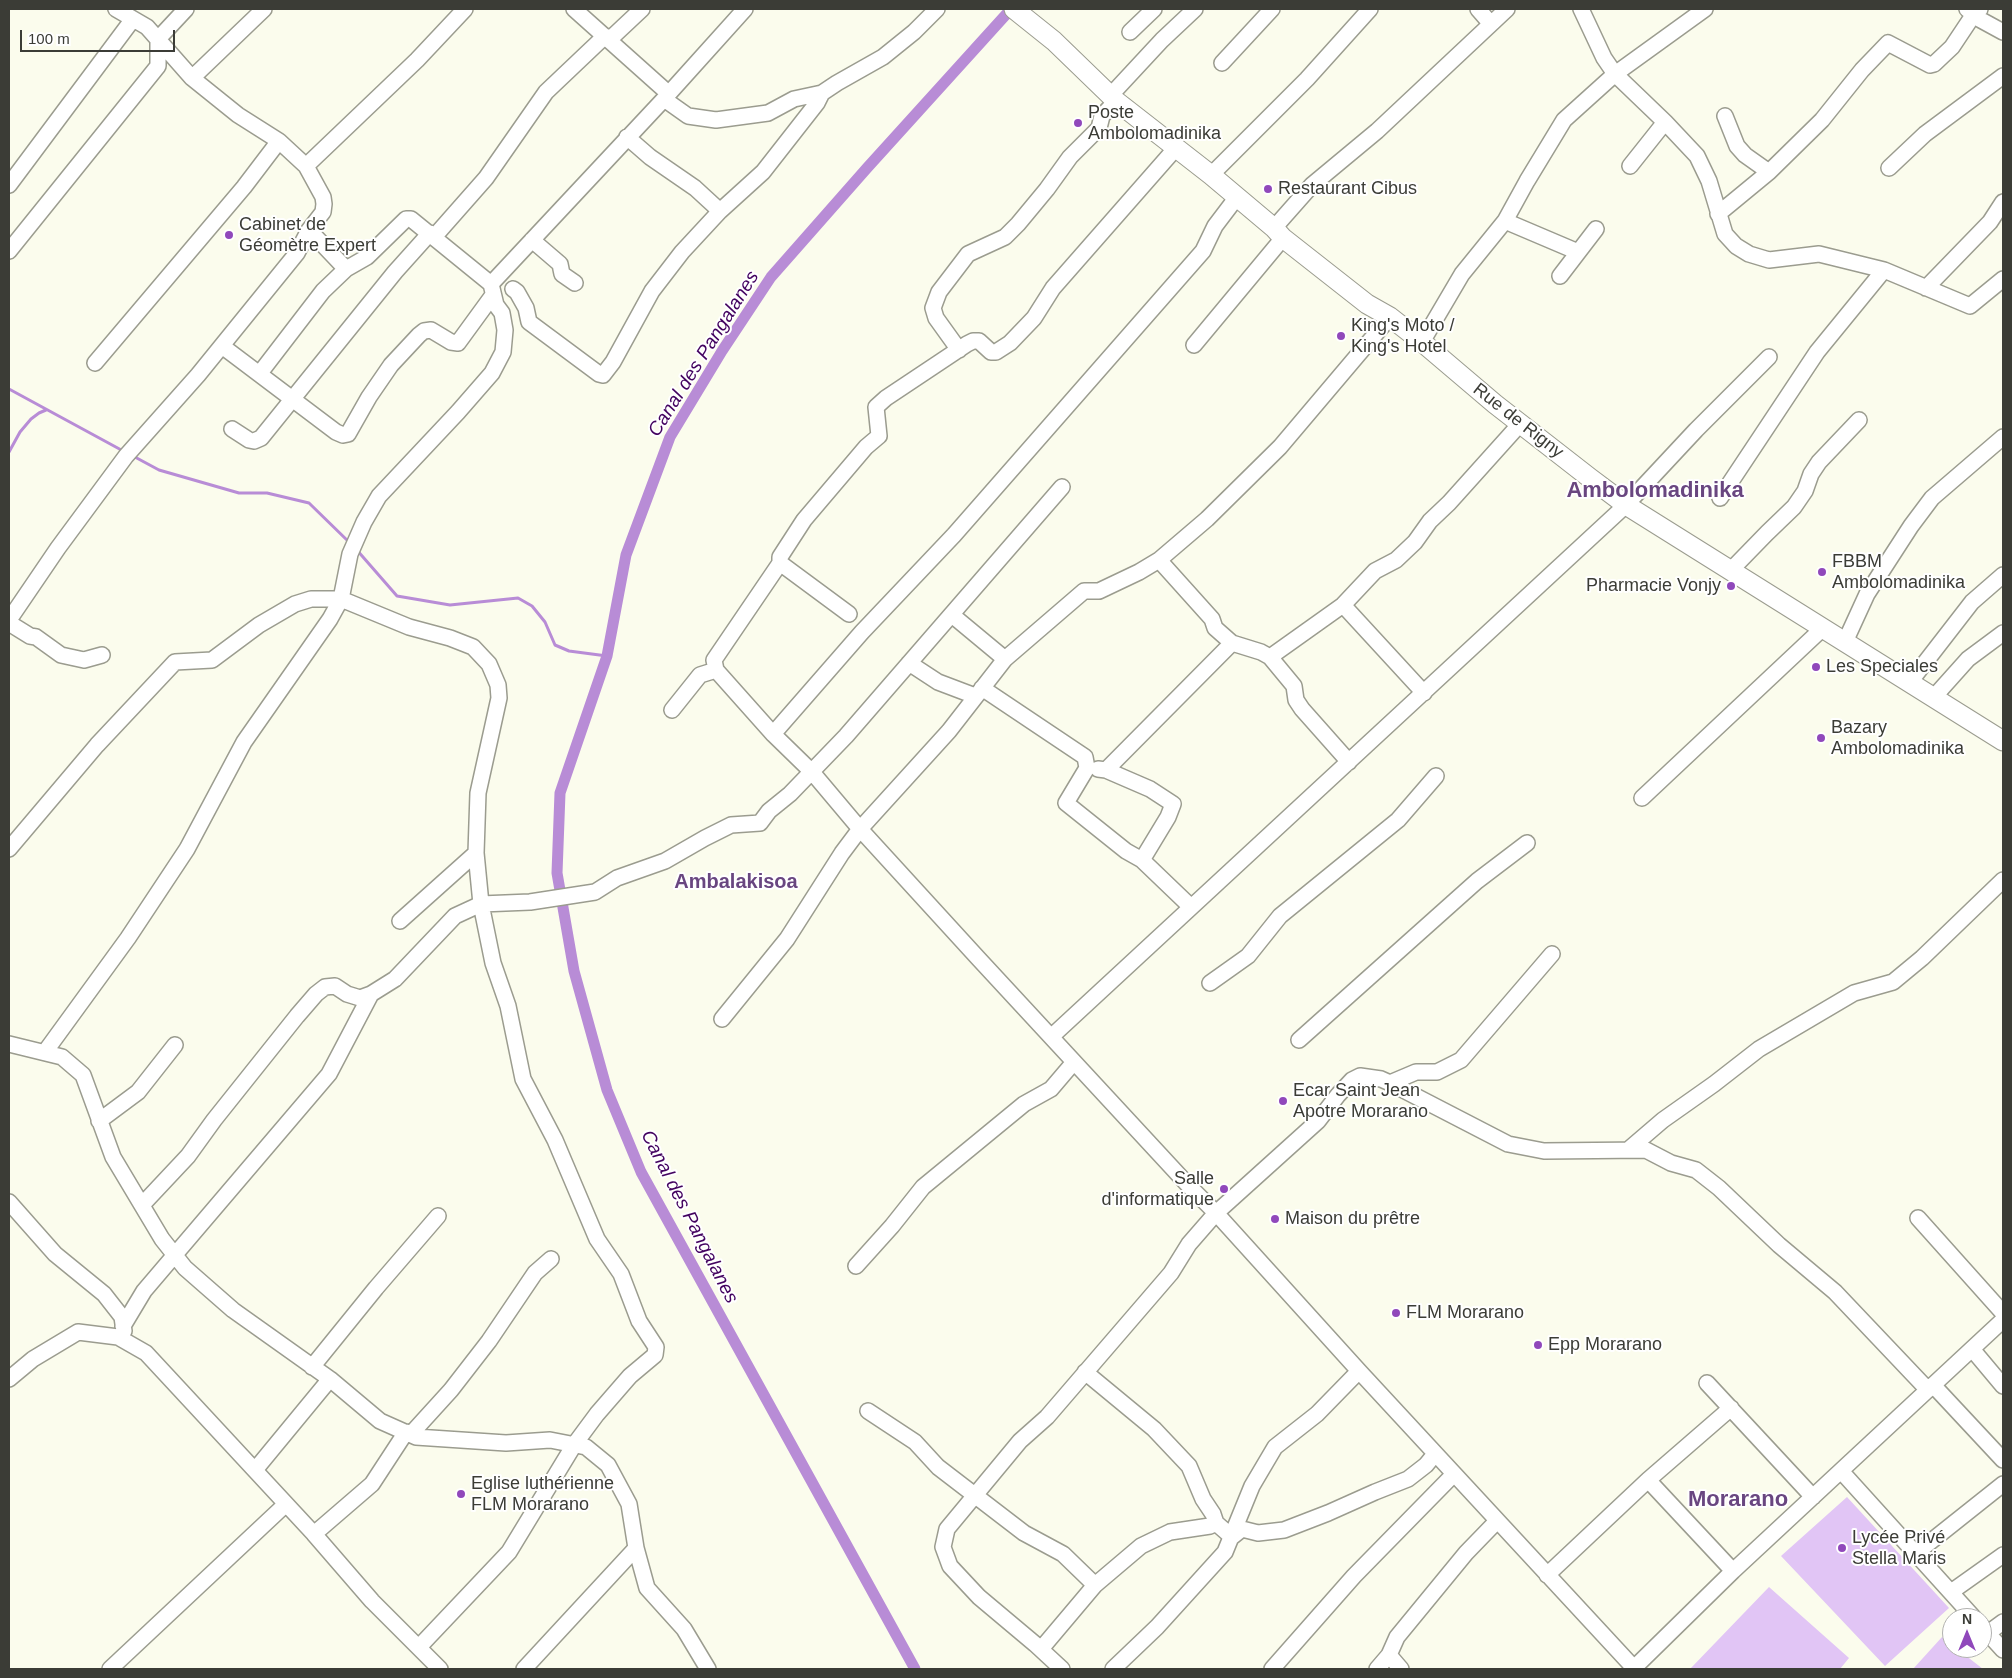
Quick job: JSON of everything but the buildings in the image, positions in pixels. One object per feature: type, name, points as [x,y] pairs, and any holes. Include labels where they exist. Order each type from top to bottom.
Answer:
[{"type":"main road","name":"Rue de Rigny","points":[[1014,9],[1054,41],[1113,98],[1175,149],[1211,175],[1367,304],[1390,317],[1520,424],[1626,505],[2003,741]]},
{"type":"street","points":[[102,655],[84,660],[61,654],[9,622],[58,548],[126,456],[222,346],[297,253],[309,230],[323,212],[324,204],[323,197],[306,166],[279,142],[238,115],[192,78],[147,27],[116,9]]},
{"type":"street","points":[[9,251],[158,66],[158,39],[186,9]]},
{"type":"street","points":[[192,78],[264,9]]},
{"type":"street","points":[[306,166],[417,60],[465,9]]},
{"type":"street","points":[[574,9],[688,116],[716,120],[768,112],[794,99],[822,93],[883,57],[914,32],[937,9]]},
{"type":"street","points":[[232,429],[249,440],[258,440],[395,272],[486,178],[546,92],[642,9]]},
{"type":"street","points":[[222,346],[336,432],[343,435],[348,434],[369,397],[391,365],[418,335],[424,331],[431,330],[451,342],[458,343],[492,290],[532,240],[745,9]]},
{"type":"street","points":[[1130,32],[1154,9]]},
{"type":"street","points":[[958,350],[936,318],[933,308],[939,292],[968,254],[1005,237],[1018,224],[1070,157],[1099,128],[1102,116],[1113,98],[1162,40],[1195,9]]},
{"type":"street","points":[[1222,64],[1272,9]]},
{"type":"street","points":[[1211,175],[1307,79],[1370,9]]},
{"type":"street","points":[[1478,9],[1491,24]]},
{"type":"street","points":[[1194,345],[1279,233],[1312,185],[1377,130],[1507,9]]},
{"type":"street","points":[[1581,9],[1604,58],[1615,74],[1697,156],[1709,181],[1718,214],[1726,234],[1736,246],[1749,254],[1769,260],[1820,254],[1884,270],[1970,306],[2003,279]]},
{"type":"street","points":[[1422,342],[1462,274],[1506,221],[1527,181],[1564,120],[1615,74],[1705,9]]},
{"type":"street","points":[[1718,214],[1769,172],[1822,120],[1862,70],[1888,43],[1930,65],[1934,64],[1952,47],[1974,10],[1981,20],[2003,32]]},
{"type":"street","points":[[9,185],[133,19]]},
{"type":"street","points":[[1889,168],[1926,134],[2003,76]]},
{"type":"street","points":[[502,313],[529,322],[599,374],[603,375],[614,362],[652,291],[682,252],[720,211],[763,172],[817,103],[822,93]]},
{"type":"street","points":[[1725,116],[1737,146],[1745,156],[1769,172]]},
{"type":"street","points":[[1630,166],[1665,122]]},
{"type":"street","points":[[627,137],[695,188],[720,211]]},
{"type":"street","points":[[95,363],[244,187],[279,142]]},
{"type":"street","points":[[1175,149],[1053,288],[1034,318],[1010,344],[991,352],[984,344],[973,341],[886,398],[876,408],[879,436],[866,447],[804,520],[780,557],[780,563],[714,660],[716,670],[773,734],[812,772],[860,828],[1051,1037],[1188,1186],[1216,1213],[1634,1669],[1733,1571],[2003,1320]]},
{"type":"street","points":[[773,734],[862,632],[954,535],[1203,251],[1215,226],[1237,197]]},
{"type":"street","points":[[1926,288],[1990,222],[2003,202]]},
{"type":"street","points":[[45,1052],[123,945],[187,849],[244,742],[330,619],[341,599],[353,548],[379,496],[492,373],[503,352],[505,330],[502,313],[496,305],[492,290],[432,235],[411,219],[406,219],[367,257],[346,269],[323,292],[260,373]]},
{"type":"street","points":[[1506,221],[1578,252]]},
{"type":"street","points":[[1560,276],[1596,229]]},
{"type":"street","points":[[309,230],[346,269]]},
{"type":"street","points":[[532,240],[560,264],[562,274],[575,283]]},
{"type":"street","points":[[1720,498],[1817,352],[1884,270]]},
{"type":"street","points":[[513,289],[517,292],[526,308],[529,322]]},
{"type":"street","points":[[722,1019],[787,938],[860,828],[949,731],[1005,659],[1084,591],[1099,591],[1159,560],[1207,519],[1280,447],[1390,317]]},
{"type":"street","points":[[1051,1037],[1626,505],[1696,430],[1769,357]]},
{"type":"street","points":[[1731,570],[1794,507],[1805,491],[1811,474],[1819,462],[1859,420]]},
{"type":"street","points":[[1270,657],[1343,605],[1375,571],[1396,560],[1415,542],[1430,521],[1449,503],[1520,424]]},
{"type":"street","points":[[1844,642],[1867,594],[1926,505],[2003,437]]},
{"type":"street","points":[[142,1205],[188,1156],[214,1120],[316,994],[325,987],[335,986],[347,994],[360,998],[371,994],[395,978],[455,916],[481,904],[530,902],[595,892],[617,878],[665,861],[731,825],[760,823],[768,811],[812,772],[846,736],[1062,487]]},
{"type":"street","points":[[1159,560],[1212,619],[1216,628],[1232,643],[1262,652],[1270,657],[1294,686],[1296,700],[1302,709],[1349,762]]},
{"type":"street","points":[[780,563],[849,614]]},
{"type":"street","points":[[1910,682],[1972,602],[2003,575]]},
{"type":"street","points":[[9,849],[97,745],[175,662],[212,660],[259,625],[295,604],[311,599],[341,599],[409,628],[450,638],[473,647],[488,664],[498,685],[500,698],[478,793],[476,853],[481,904],[493,963],[510,1014],[523,1079],[555,1140],[598,1239],[621,1274],[639,1320],[656,1347],[655,1355],[630,1376],[597,1414],[574,1445],[510,1552],[419,1647]]},
{"type":"street","points":[[1343,605],[1424,693]]},
{"type":"street","points":[[952,615],[1005,659]]},
{"type":"street","points":[[1642,798],[1823,628]]},
{"type":"street","points":[[1934,698],[1968,660],[2003,633]]},
{"type":"street","points":[[1106,770],[1232,643]]},
{"type":"street","points":[[909,663],[938,682],[979,692],[1085,757],[1087,768],[1066,803],[1126,851],[1142,860],[1191,907]]},
{"type":"street","points":[[672,710],[700,675],[716,670]]},
{"type":"street","points":[[1087,768],[1106,770],[1150,789],[1173,804],[1168,817],[1142,860]]},
{"type":"street","points":[[1210,983],[1248,956],[1280,916],[1398,820],[1436,776]]},
{"type":"street","points":[[1299,1040],[1477,881],[1527,843]]},
{"type":"street","points":[[400,921],[476,853]]},
{"type":"street","points":[[1628,1150],[1663,1120],[1759,1049],[1854,993],[1893,982],[1922,958],[2003,880]]},
{"type":"street","points":[[1390,1083],[1416,1072],[1437,1072],[1462,1060],[1552,954]]},
{"type":"street","points":[[123,1326],[144,1291],[329,1074],[371,994]]},
{"type":"street","points":[[9,1044],[62,1056],[83,1075],[113,1157],[162,1239],[185,1268],[233,1310],[330,1379],[380,1421],[416,1436],[506,1443],[550,1440],[586,1447],[608,1465],[628,1504],[636,1548],[647,1588],[684,1629],[708,1669]]},
{"type":"street","points":[[99,1121],[138,1092],[175,1045]]},
{"type":"street","points":[[856,1266],[892,1226],[923,1187],[1024,1104],[1051,1089],[1074,1062]]},
{"type":"street","points":[[1062,1669],[980,1597],[950,1566],[943,1547],[947,1529],[1020,1441],[1047,1417],[1171,1273],[1189,1244],[1216,1213],[1318,1121],[1352,1080],[1360,1076],[1381,1079],[1390,1083],[1508,1144],[1544,1151],[1646,1150],[1671,1163],[1696,1170],[1719,1188],[1779,1245],[1835,1292],[2003,1460]]},
{"type":"street","points":[[9,1202],[56,1254],[104,1294],[122,1317],[127,1343]]},
{"type":"street","points":[[312,1367],[438,1216]]},
{"type":"street","points":[[1918,1218],[2003,1313]]},
{"type":"street","points":[[314,1534],[372,1484],[409,1433],[451,1390],[489,1340],[535,1273],[551,1259]]},
{"type":"street","points":[[11,1374],[78,1332],[118,1337],[146,1352],[256,1470],[372,1601],[440,1669]]},
{"type":"street","points":[[1972,1349],[2003,1386]]},
{"type":"street","points":[[1114,1669],[1157,1627],[1225,1552],[1252,1486],[1275,1448],[1317,1414],[1359,1371]]},
{"type":"street","points":[[1085,1372],[1154,1429],[1189,1466],[1203,1500],[1213,1514],[1216,1523],[1232,1537]]},
{"type":"street","points":[[256,1470],[330,1379]]},
{"type":"street","points":[[1707,1383],[1813,1497]]},
{"type":"street","points":[[1547,1575],[1648,1480],[1730,1408]]},
{"type":"street","points":[[868,1411],[915,1442],[938,1468],[1024,1533],[1063,1554],[1095,1585]]},
{"type":"street","points":[[1232,1537],[1242,1529],[1258,1533],[1284,1530],[1328,1513],[1408,1480],[1426,1465],[1435,1454]]},
{"type":"street","points":[[1841,1470],[1965,1608]]},
{"type":"street","points":[[1272,1669],[1354,1576],[1454,1474]]},
{"type":"street","points":[[1648,1480],[1733,1571]]},
{"type":"street","points":[[1916,1554],[2003,1484]]},
{"type":"street","points":[[110,1669],[286,1504]]},
{"type":"street","points":[[1377,1669],[1389,1655],[1397,1637],[1466,1553],[1497,1521]]},
{"type":"street","points":[[1041,1649],[1085,1600],[1095,1585],[1141,1546],[1170,1532],[1210,1526],[1216,1523]]},
{"type":"street","points":[[524,1669],[636,1548]]},
{"type":"street","points":[[1951,1592],[2003,1555]]},
{"type":"street","points":[[1992,1638],[2003,1650]]},
{"type":"street","points":[[1389,1655],[1401,1669]]},
{"type":"shaded area","points":[[1847,1497],[1949,1608],[1942,1608],[1942,1614],[1885,1666],[1781,1556]]},
{"type":"shaded area","points":[[1769,1587],[1849,1658],[1840,1669],[1690,1669]]},
{"type":"shaded area","points":[[1942,1637],[1942,1658],[1969,1658],[1983,1669],[1913,1669]]},
{"type":"waterway","name":"Canal des Pangalanes","points":[[915,1669],[641,1172],[607,1090],[574,971],[557,873],[560,793],[607,656],[626,555],[670,437],[722,351],[771,277],[1011,9]]},
{"type":"waterway","points":[[9,389],[125,452]]},
{"type":"waterway","points":[[9,452],[20,432],[31,419],[46,410]]},
{"type":"waterway","points":[[133,456],[159,470],[239,493],[267,493],[309,503],[350,543]]},
{"type":"waterway","points":[[356,549],[397,596],[450,605],[518,598],[532,606],[545,622],[555,645],[569,651],[607,656]]},
{"type":"place","name":"Poste Ambolomadinika","points":[[1078,123]]},
{"type":"place","name":"Restaurant Cibus","points":[[1268,189]]},
{"type":"place","name":"Cabinet de Géomètre Expert","points":[[229,235]]},
{"type":"place","name":"King's Moto / King's Hotel","points":[[1341,336]]},
{"type":"place","name":"FBBM Ambolomadinika","points":[[1822,572]]},
{"type":"place","name":"Pharmacie Vonjy","points":[[1731,586]]},
{"type":"place","name":"Les Speciales","points":[[1816,667]]},
{"type":"place","name":"Bazary Ambolomadinika","points":[[1821,738]]},
{"type":"place","name":"Ecar Saint Jean Apotre Morarano","points":[[1283,1101]]},
{"type":"place","name":"Salle d'informatique","points":[[1224,1189]]},
{"type":"place","name":"Maison du prêtre","points":[[1275,1219]]},
{"type":"place","name":"FLM Morarano","points":[[1396,1313]]},
{"type":"place","name":"Epp Morarano","points":[[1538,1345]]},
{"type":"place","name":"Eglise luthérienne FLM Morarano","points":[[461,1494]]},
{"type":"place","name":"Lycée Privé Stella Maris","points":[[1842,1548]]},
{"type":"district","name":"Ambolomadinika","points":[[1655,491]]},
{"type":"district","name":"Ambalakisoa","points":[[736,882]]},
{"type":"district","name":"Morarano","points":[[1738,1500]]}]
